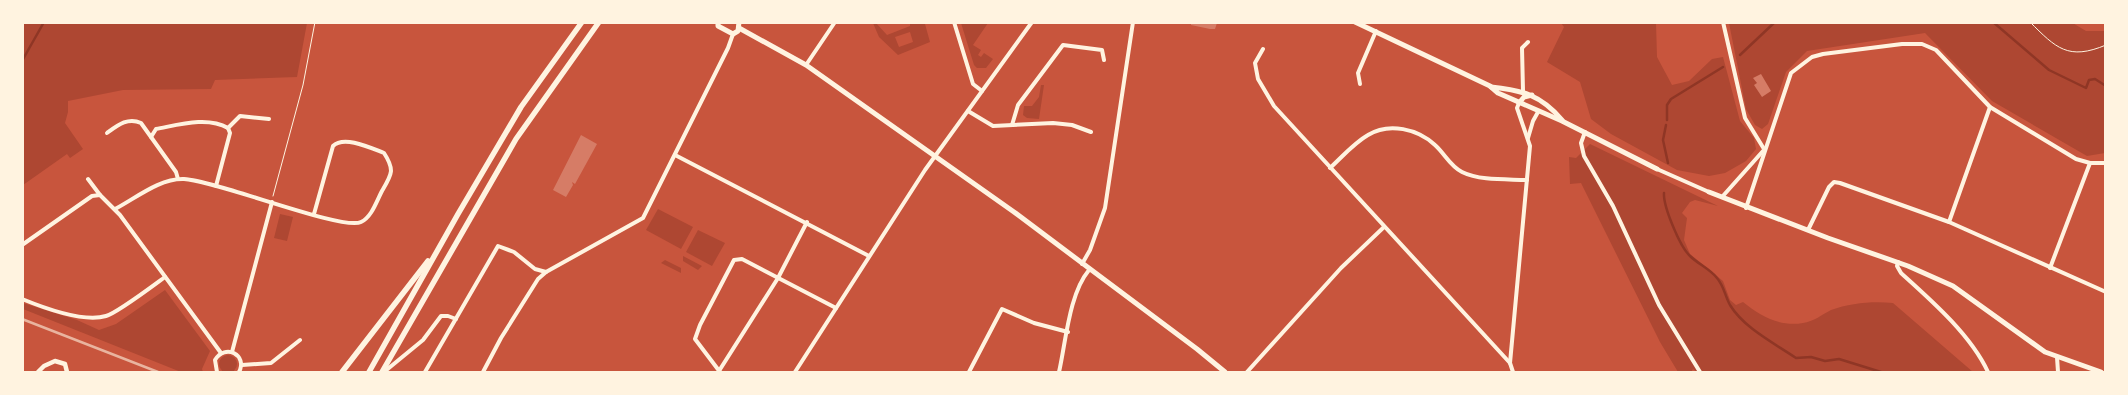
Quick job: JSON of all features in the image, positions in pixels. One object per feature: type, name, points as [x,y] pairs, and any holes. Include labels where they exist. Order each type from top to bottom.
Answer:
[{"type":"main road","points":[[369,372],[521,107],[582,22]]},
{"type":"main road","points":[[383,372],[516,139],[598,22]]},
{"type":"main road","points":[[718,22],[718,26],[733,34],[739,26],[806,65],[1082,264],[1225,372]]},
{"type":"main road","points":[[1355,22],[1490,86],[1518,105],[1562,121],[1657,169]]},
{"type":"main road","points":[[1490,86],[1523,91],[1532,95],[1562,121]]},
{"type":"main road","points":[[1518,105],[1524,97],[1532,95]]},
{"type":"main road","points":[[1538,99],[1538,112]]},
{"type":"main road","points":[[1709,192],[1746,208],[1898,262],[1953,286],[2045,352],[2102,372]]},
{"type":"main road","points":[[342,372],[440,246]]},
{"type":"street","points":[[806,65],[835,22]]},
{"type":"street","points":[[954,22],[973,84],[982,91]]},
{"type":"street","points":[[794,372],[935,157],[1032,22]]},
{"type":"street","points":[[1082,264],[1090,250],[1105,208],[1133,22]]},
{"type":"street","points":[[1723,22],[1745,118],[1764,150]]},
{"type":"street","points":[[1360,84],[1358,73],[1376,31]]},
{"type":"street","points":[[483,372],[533,288],[546,272],[643,218],[731,44],[733,34]]},
{"type":"street","points":[[1523,91],[1522,48],[1528,42]]},
{"type":"street","points":[[1746,208],[1791,73],[1812,57],[1823,54],[1902,44],[1922,44],[1936,50],[1990,107],[2076,159],[2090,164],[2106,163]]},
{"type":"street","points":[[1012,125],[1018,106],[1064,45],[1102,50],[1104,60]]},
{"type":"street","points":[[1264,48],[1255,63],[1264,91],[1274,106],[1510,363]]},
{"type":"street","points":[[1518,105],[1528,138]]},
{"type":"street","points":[[1949,222],[1990,107]]},
{"type":"street","points":[[968,111],[988,124],[1053,123],[1091,132]]},
{"type":"street","points":[[1513,372],[1510,363],[1527,180],[1528,138],[1538,112]]},
{"type":"street","points":[[228,128],[240,116],[269,119]]},
{"type":"street","points":[[107,133],[122,122],[135,120],[141,123],[176,172],[178,179]]},
{"type":"street","points":[[152,137],[156,129],[196,122],[214,123],[228,128]]},
{"type":"street","points":[[216,186],[230,133],[228,128]]},
{"type":"street","points":[[1330,168],[1368,135],[1376,131],[1395,128],[1413,131],[1427,138],[1438,147],[1454,167],[1464,173],[1527,180]]},
{"type":"street","points":[[1585,132],[1582,143],[1584,156],[1613,206],[1659,305],[1700,372]]},
{"type":"street","points":[[115,209],[160,184],[178,179],[216,186],[314,214],[349,223],[363,222],[368,217],[391,175],[392,166],[384,153],[345,142],[336,143],[333,146],[314,214]]},
{"type":"street","points":[[1722,197],[1764,150]]},
{"type":"street","points":[[675,155],[869,256]]},
{"type":"street","points":[[2050,268],[2090,164]]},
{"type":"street","points":[[1657,169],[1709,192]]},
{"type":"street","points":[[88,179],[100,195],[115,209],[221,353]]},
{"type":"street","points":[[1808,230],[1829,186],[1834,182],[1906,205],[1949,222],[2106,292]]},
{"type":"street","points":[[22,245],[92,196],[100,195]]},
{"type":"street","points":[[232,352],[272,202]]},
{"type":"street","points":[[806,222],[778,278],[719,372],[700,348],[696,339],[700,325],[734,260],[742,259],[778,278],[836,308]]},
{"type":"street","points":[[1247,372],[1341,268],[1384,227]]},
{"type":"street","points":[[425,372],[498,246],[514,252],[535,269],[546,272]]},
{"type":"street","points":[[1898,262],[1897,266],[1901,273],[1941,309],[1970,344],[1988,372]]},
{"type":"street","points":[[1059,372],[1079,284],[1089,270]]},
{"type":"street","points":[[22,299],[44,308],[86,318],[107,316],[165,277]]},
{"type":"street","points":[[969,372],[1002,309],[1034,323],[1068,332]]},
{"type":"street","points":[[383,372],[422,340],[441,316],[456,319]]},
{"type":"street","points":[[242,365],[270,363],[300,340]]},
{"type":"street","points":[[217,372],[215,360],[221,353],[232,352],[240,358],[242,365],[239,372]]},
{"type":"street","points":[[2057,357],[2058,372]]},
{"type":"street","points":[[38,372],[44,366],[58,361],[65,364],[67,372]]},
{"type":"path","points":[[272,202],[303,85],[315,22]]},
{"type":"path","points":[[2030,22],[2055,47],[2075,53],[2091,51],[2106,45]]},
{"type":"shaded area","points":[[23,22],[307,23],[297,77],[215,80],[211,89],[123,90],[68,101],[65,123],[83,149],[70,158],[67,154],[23,185]]},
{"type":"shaded area","points":[[2071,22],[2086,31],[2105,31],[2105,153],[2087,156],[1992,101],[1925,33],[1807,51],[1786,72],[1768,124],[1762,129],[1755,125],[1746,109],[1729,23]]},
{"type":"shaded area","points":[[873,23],[876,23],[887,35],[910,26],[910,23],[929,23],[925,24],[930,42],[898,55],[879,37]],"holes":[[[910,32],[913,42],[899,47],[895,37]]]},
{"type":"shaded area","points":[[961,23],[988,23],[973,45],[981,50],[978,55],[981,57],[984,53],[993,59],[986,68],[977,68],[974,65]]},
{"type":"shaded area","points":[[1561,23],[1656,23],[1657,57],[1672,85],[1689,81],[1712,59],[1723,57],[1740,121],[1754,138],[1756,149],[1746,161],[1725,173],[1709,176],[1677,170],[1611,134],[1591,119],[1580,82],[1547,62],[1564,27]]},
{"type":"shaded area","points":[[1041,85],[1044,85],[1039,119],[1027,118],[1023,115],[1024,106],[1032,106],[1039,97]]},
{"type":"shaded area","points":[[1590,144],[1718,206],[1695,200],[1690,202],[1682,213],[1687,218],[1684,240],[1690,254],[1723,281],[1730,300],[1736,305],[1743,302],[1763,316],[1778,322],[1795,324],[1810,321],[1831,310],[1854,304],[1870,302],[1893,303],[1973,372],[1697,372],[1693,369],[1691,372],[1678,372],[1660,342],[1581,183],[1570,184],[1569,157],[1576,158]]},
{"type":"shaded area","points":[[658,209],[693,227],[681,249],[646,230]]},
{"type":"shaded area","points":[[280,214],[293,217],[287,241],[274,238]]},
{"type":"shaded area","points":[[698,230],[725,243],[712,266],[686,252]]},
{"type":"shaded area","points":[[683,256],[702,266],[698,270],[683,261]]},
{"type":"shaded area","points":[[665,260],[681,268],[681,273],[661,263]]},
{"type":"shaded area","points":[[165,290],[210,351],[202,369],[203,372],[181,372],[23,309],[23,303],[77,320],[99,330],[116,324]]},
{"type":"shaded area","points":[[228,355],[234,358],[237,364],[234,370],[228,373],[222,370],[219,364],[222,358]]},
{"type":"building","points":[[1191,22],[1217,23],[1215,29],[1210,29],[1191,25]]},
{"type":"building","points":[[1761,74],[1771,91],[1762,97],[1754,85],[1757,83],[1753,78]]},
{"type":"building","points":[[581,135],[597,144],[575,184],[572,182],[573,185],[566,197],[553,190]]},
{"type":"waterway","points":[[22,61],[44,22]]},
{"type":"waterway","points":[[1740,55],[1775,22]]},
{"type":"waterway","points":[[1993,22],[2049,70],[2086,88],[2089,80],[2095,79],[2106,86]]},
{"type":"waterway","points":[[1667,120],[1667,105],[1671,99],[1723,67]]},
{"type":"waterway","points":[[1666,125],[1663,140],[1668,163]]},
{"type":"waterway","points":[[1664,193],[1669,216],[1677,236],[1686,251],[1717,278],[1730,305],[1751,328],[1796,358],[1811,357],[1825,361],[1839,359],[1881,372]]},
{"type":"railway","points":[[22,319],[158,372]]}]
